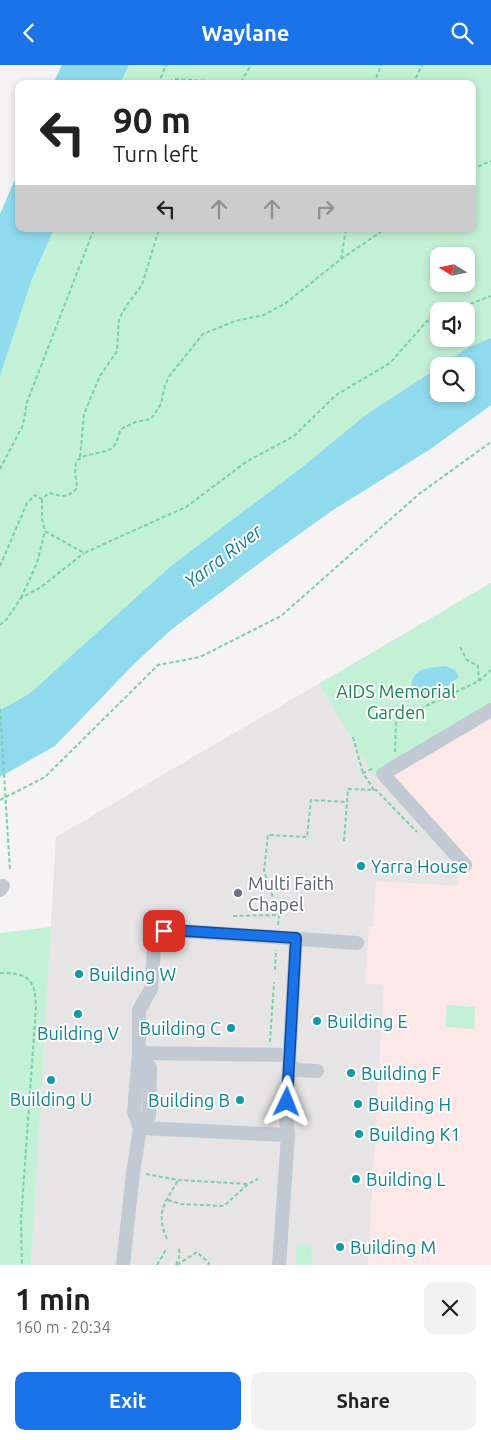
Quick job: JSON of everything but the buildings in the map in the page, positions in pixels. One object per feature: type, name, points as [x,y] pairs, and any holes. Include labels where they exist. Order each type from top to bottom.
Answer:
[{"type":"street","points":[[465,865],[383,774],[491,710]]},
{"type":"street","points":[[123,1265],[132,1173],[140,1128],[149,1116],[150,1068],[139,1053],[138,1010],[151,989],[154,948],[158,937],[164,931],[170,930],[357,943]]},
{"type":"street","points":[[279,1265],[288,1135],[286,1121],[296,938]]},
{"type":"street","points":[[139,1053],[269,1055],[289,1060],[297,1070],[317,1071]]},
{"type":"street","points":[[140,1128],[288,1135]]},
{"type":"path","points":[[160,80],[166,65]]},
{"type":"path","points":[[242,80],[252,65]]},
{"type":"path","points":[[375,80],[381,65]]},
{"type":"path","points":[[415,80],[422,65]]},
{"type":"path","points":[[173,80],[191,80]]},
{"type":"path","points":[[476,167],[491,161]]},
{"type":"path","points":[[0,469],[23,425],[27,402],[93,232]]},
{"type":"path","points":[[0,625],[6,621],[21,598],[37,563],[45,531],[42,519],[42,499],[49,493],[64,497],[71,495],[77,488],[76,462],[80,457],[84,415],[100,376],[117,351],[119,319],[142,285],[158,232]]},
{"type":"path","points":[[341,259],[346,232]]},
{"type":"path","points":[[80,457],[112,449],[117,442],[121,429],[136,422],[151,419],[161,404],[165,385],[170,375],[203,335],[235,321],[264,315],[286,303],[341,259],[381,232]]},
{"type":"path","points":[[475,302],[491,296]]},
{"type":"path","points":[[21,598],[41,587],[84,553],[186,507],[246,462],[294,436],[336,395],[390,363],[430,320]]},
{"type":"path","points":[[0,800],[45,777],[158,665],[200,657],[281,616],[420,494],[491,443]]},
{"type":"path","points":[[0,566],[27,503],[35,495],[42,499]]},
{"type":"path","points":[[45,531],[84,553]]},
{"type":"path","points":[[460,647],[467,660],[478,666],[479,681]]},
{"type":"path","points":[[394,759],[396,720],[479,681],[491,670]]},
{"type":"path","points":[[0,709],[10,871]]},
{"type":"path","points":[[353,737],[363,773],[374,790],[419,835]]},
{"type":"path","points":[[363,773],[379,766]]},
{"type":"path","points":[[344,841],[348,789],[374,790]]},
{"type":"path","points":[[275,970],[279,915],[264,871],[268,835],[307,837],[311,800],[347,802]]},
{"type":"path","points":[[234,916],[279,915]]},
{"type":"path","points":[[0,973],[18,973],[31,982],[35,992],[36,1007],[21,1220],[22,1265]]},
{"type":"path","points":[[269,1055],[274,982]]},
{"type":"path","points":[[141,1174],[178,1180],[248,1184]]},
{"type":"path","points":[[168,1200],[181,1204],[224,1206],[248,1184],[258,1179]]},
{"type":"path","points":[[167,1239],[162,1227],[161,1213],[178,1180]]},
{"type":"path","points":[[177,1265],[180,1258],[178,1247]]},
{"type":"path","points":[[157,1265],[167,1248]]},
{"type":"path","points":[[177,1265],[197,1252],[209,1263],[208,1265]]},
{"type":"shaded area","points":[[491,583],[458,886],[376,882],[373,927],[369,927],[366,983],[384,984],[368,1265],[31,1265],[56,837]]},
{"type":"shaded area","points":[[491,708],[491,1265],[368,1265],[384,985],[365,983],[369,927],[373,927],[376,881],[458,886],[459,864],[376,778]]},
{"type":"green space","points":[[129,65],[491,65],[491,338],[475,345],[475,302],[430,302],[430,347],[469,347],[454,357],[430,357],[430,373],[367,414],[301,468],[171,567],[29,694],[0,710],[0,376],[32,279],[53,232],[476,232],[476,80],[122,80]]},
{"type":"green space","name":"AIDS Memorial Garden","points":[[491,583],[491,708],[376,778],[319,684]]},
{"type":"green space","points":[[51,927],[31,1265],[0,1265],[0,933]]},
{"type":"green space","points":[[447,1005],[475,1007],[474,1029],[445,1027]]},
{"type":"green space","points":[[297,1244],[311,1245],[312,1265],[296,1265]]},
{"type":"water","points":[[62,65],[129,65],[122,80],[55,80]]},
{"type":"water","points":[[15,179],[15,232],[53,232],[32,279],[0,376],[0,214]]},
{"type":"water","name":"Yarra River","points":[[491,338],[491,405],[432,448],[330,512],[172,629],[135,663],[55,746],[0,777],[0,710],[29,694],[171,566],[301,468],[367,414],[430,373],[430,402],[475,402],[475,357],[454,357],[469,347],[475,347],[475,345]]},
{"type":"water","points":[[445,666],[455,670],[459,677],[443,691],[425,700],[414,695],[411,684],[417,673],[427,668]]},
{"type":"place","name":"Yarra House","points":[[361,866]]},
{"type":"place","name":"Multi Faith Chapel","points":[[238,893]]},
{"type":"place","name":"Building W","points":[[79,974]]},
{"type":"place","name":"Building V","points":[[78,1014]]},
{"type":"place","name":"Building E","points":[[317,1021]]},
{"type":"place","name":"Building C","points":[[231,1028]]},
{"type":"place","name":"Building F","points":[[351,1073]]},
{"type":"place","name":"Building U","points":[[51,1080]]},
{"type":"place","name":"Building B","points":[[240,1100]]},
{"type":"place","name":"Building H","points":[[358,1104]]},
{"type":"place","name":"Building K1","points":[[359,1134]]},
{"type":"place","name":"Building L","points":[[356,1179]]},
{"type":"place","name":"Building M","points":[[340,1247]]},
{"type":"route","points":[[164,931],[296,938],[287,1102]]}]
